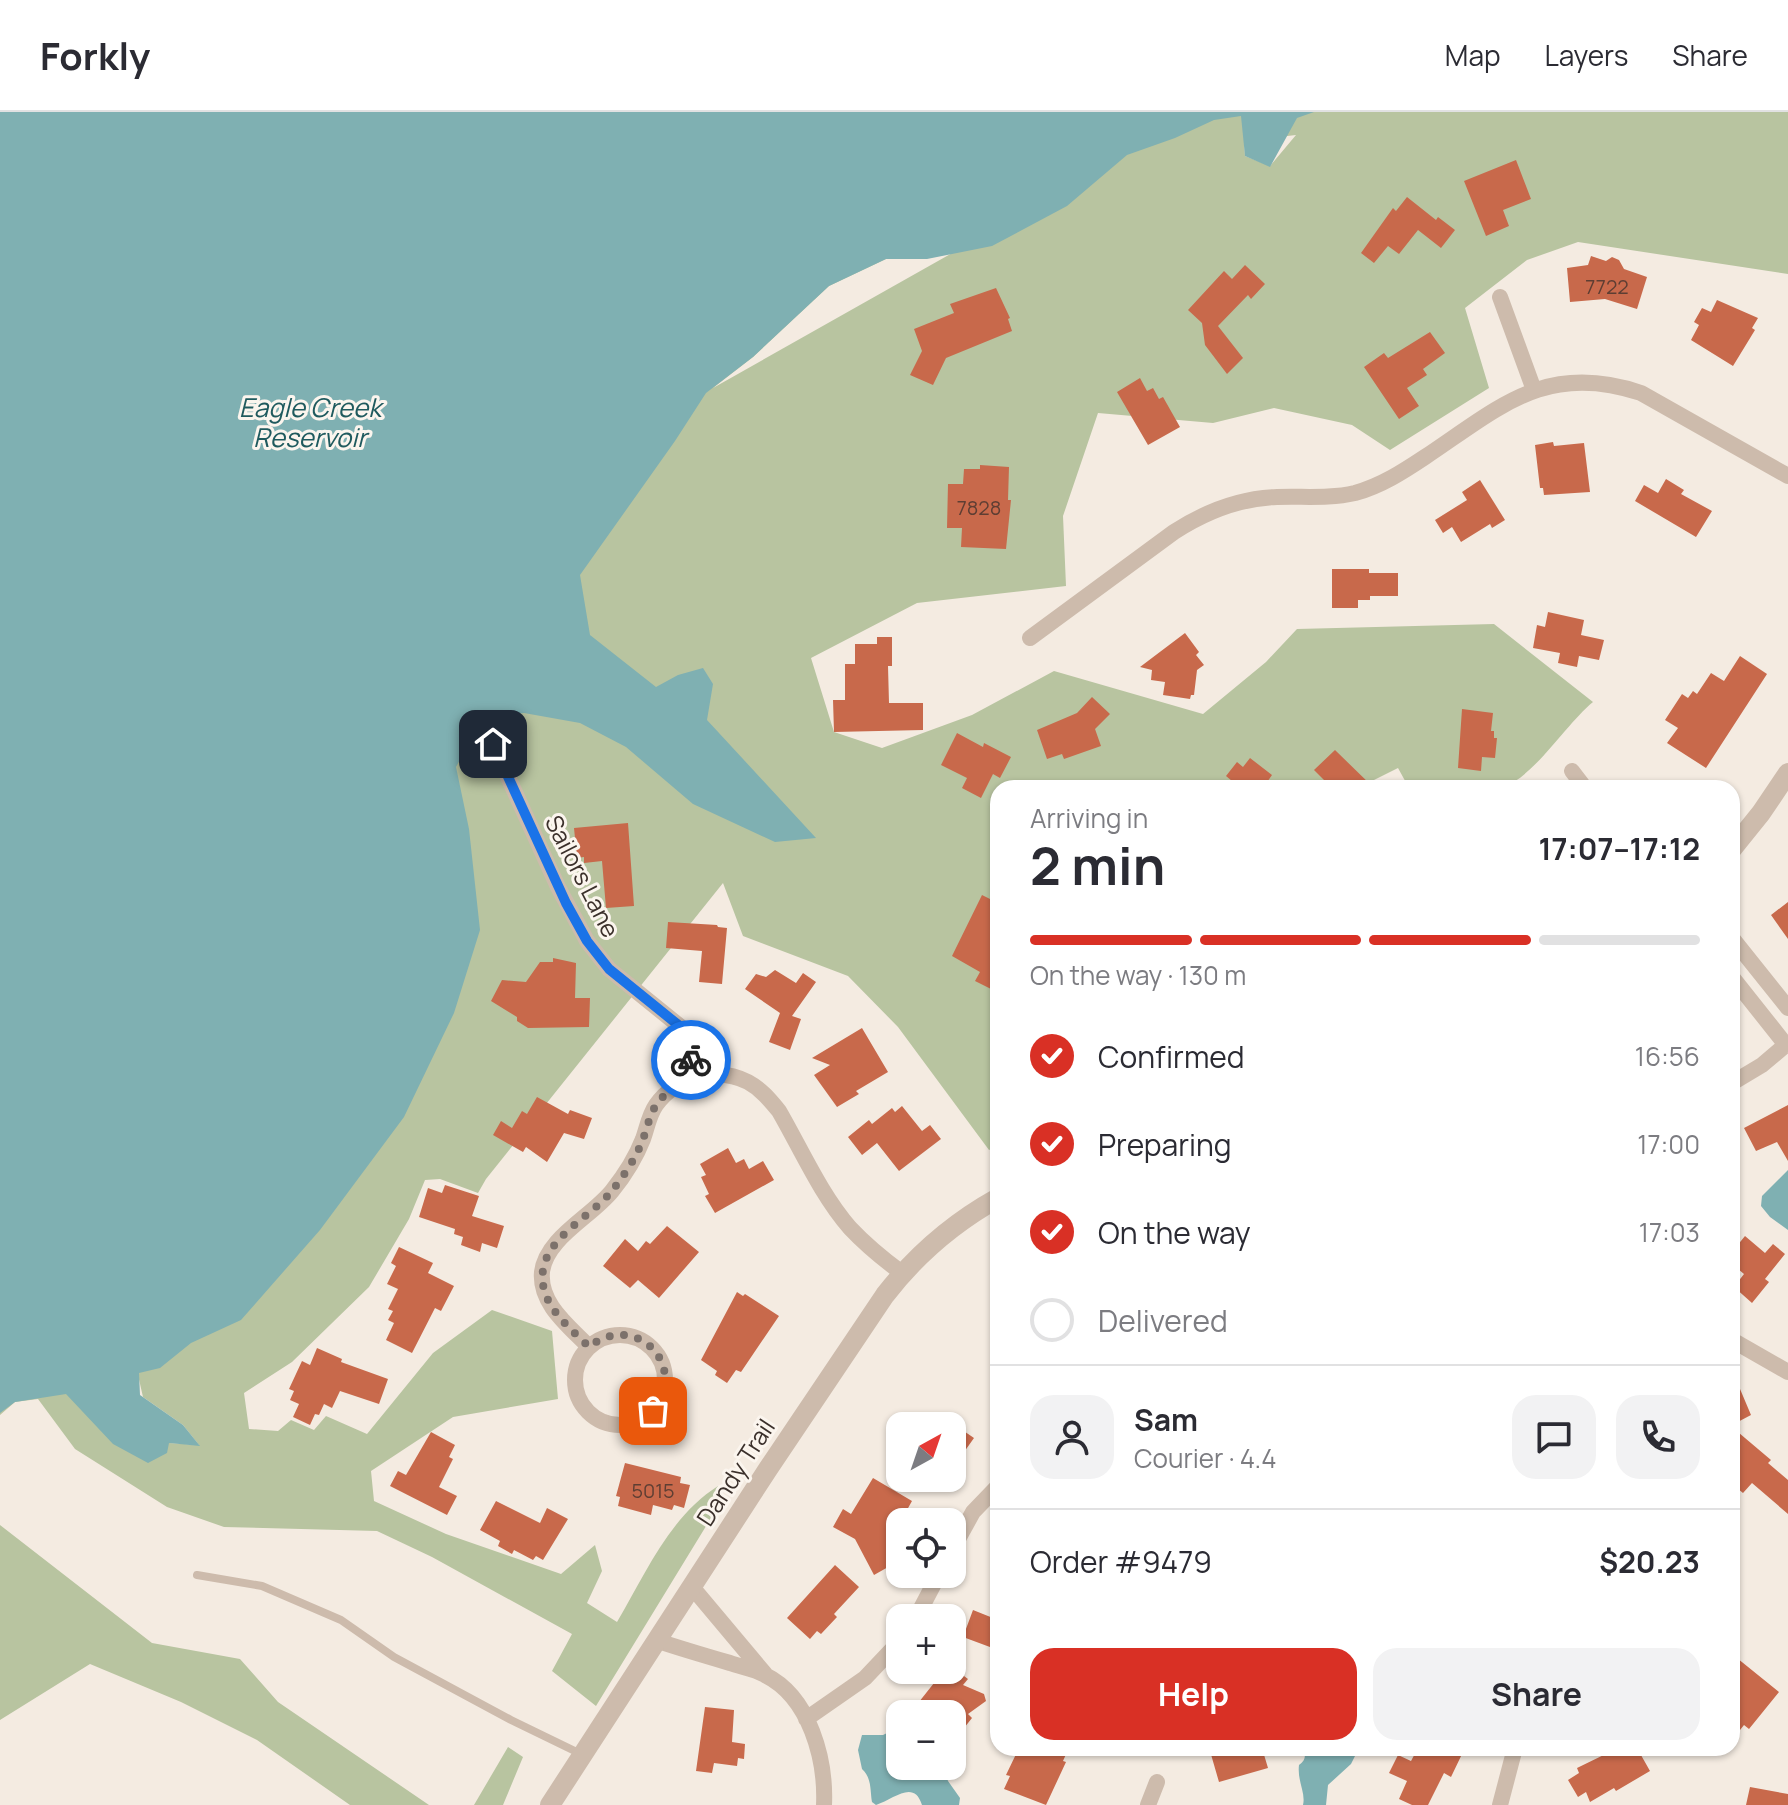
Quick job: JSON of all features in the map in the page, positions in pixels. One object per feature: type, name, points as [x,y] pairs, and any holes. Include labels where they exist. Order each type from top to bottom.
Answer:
[{"type":"street","points":[[1500,297],[1534,390]]},
{"type":"street","points":[[1030,638],[1199,517],[1251,500],[1335,496],[1375,486],[1401,473],[1504,404],[1559,383],[1588,382],[1641,393],[1788,476]]},
{"type":"street","name":"Sailors Lane","points":[[493,744],[580,930],[609,969],[682,1028],[696,1077]]},
{"type":"street","points":[[1572,771],[1579,780]]},
{"type":"street","points":[[1740,839],[1788,773]]},
{"type":"street","points":[[1740,948],[1788,1008]]},
{"type":"street","points":[[1740,987],[1787,1044],[1740,1078]]},
{"type":"street","points":[[589,1347],[551,1307],[542,1281],[545,1262],[558,1240],[586,1218],[616,1185],[640,1147],[660,1099],[675,1086],[696,1077],[722,1075],[739,1078],[755,1086],[768,1098],[779,1111],[848,1226],[902,1273]]},
{"type":"street","name":"Dandy Trail","points":[[550,1805],[768,1469],[902,1273],[957,1223],[990,1203]]},
{"type":"street","points":[[621,1334],[635,1337],[652,1348],[663,1366],[665,1380],[661,1400],[653,1411],[642,1420],[621,1425],[608,1423],[590,1413],[578,1396],[575,1382],[577,1365],[589,1347],[601,1339],[621,1334]]},
{"type":"street","points":[[1740,1345],[1788,1372]]},
{"type":"street","points":[[966,1525],[990,1494]]},
{"type":"street","points":[[692,1587],[766,1675],[785,1690],[806,1719],[822,1762],[824,1805]]},
{"type":"street","points":[[658,1641],[766,1675]]},
{"type":"street","points":[[806,1719],[859,1683],[886,1655]]},
{"type":"street","points":[[1500,1805],[1514,1756]]},
{"type":"street","points":[[1148,1805],[1157,1782]]},
{"type":"lane","points":[[197,1575],[262,1586],[341,1620],[394,1657],[582,1755]]},
{"type":"green space","points":[[0,112],[1788,112],[1788,274],[1578,242],[1527,260],[1465,308],[1489,388],[1390,450],[1352,425],[1274,408],[1213,423],[1098,413],[1063,516],[1066,586],[917,603],[811,658],[834,732],[882,748],[972,715],[1054,671],[1203,714],[1266,662],[1297,629],[1494,624],[1593,702],[1526,773],[1516,780],[1405,780],[1398,768],[1374,780],[990,780],[989,1150],[898,1027],[848,976],[743,936],[723,883],[486,1179],[478,1193],[440,1179],[425,1180],[409,1219],[369,1287],[292,1362],[244,1393],[249,1429],[278,1431],[291,1420],[314,1430],[326,1416],[367,1434],[433,1353],[492,1310],[552,1331],[558,1399],[453,1417],[371,1471],[374,1501],[446,1534],[561,1574],[595,1545],[602,1571],[587,1603],[617,1622],[672,1530],[685,1514],[718,1486],[711,1518],[596,1706],[552,1671],[572,1634],[432,1557],[377,1531],[224,1527],[167,1507],[75,1449],[38,1399],[15,1402],[0,1415]],"holes":[[[1296,135],[1270,166],[1245,156],[1244,141]],[[1117,160],[713,388],[753,357],[829,286]],[[138,1375],[143,1397],[183,1425],[199,1445],[114,1444]]]},
{"type":"green space","points":[[0,1525],[152,1643],[240,1659],[278,1702],[429,1805],[350,1805],[257,1740],[181,1702],[90,1664],[0,1720]]},
{"type":"green space","points":[[508,1747],[523,1757],[503,1805],[474,1805]]},
{"type":"water","name":"Eagle Creek Reservoir","points":[[0,112],[1314,112],[1297,118],[1270,167],[1245,156],[1241,116],[1214,120],[1127,155],[1067,206],[992,246],[927,259],[886,259],[829,286],[753,357],[706,393],[580,575],[590,635],[656,687],[678,675],[703,668],[713,684],[707,720],[816,838],[775,842],[693,804],[626,747],[580,723],[524,713],[492,716],[474,734],[456,767],[469,829],[480,930],[454,1013],[404,1117],[320,1230],[241,1320],[191,1343],[160,1368],[139,1373],[140,1395],[183,1425],[200,1446],[169,1443],[167,1453],[148,1463],[113,1444],[66,1394],[15,1402],[0,1413]]},
{"type":"water","points":[[1788,1170],[1788,1230],[1761,1206],[1762,1196]]},
{"type":"water","points":[[886,1734],[886,1780],[948,1780],[960,1798],[959,1805],[922,1805],[914,1793],[909,1792],[876,1805],[872,1802],[869,1780],[862,1769],[858,1750],[862,1735]]},
{"type":"water","points":[[1355,1756],[1351,1764],[1328,1785],[1326,1805],[1303,1805],[1299,1765],[1305,1757]]},
{"type":"building","points":[[1516,160],[1531,199],[1503,210],[1509,226],[1486,236],[1464,181]]},
{"type":"building","points":[[1407,197],[1436,220],[1438,217],[1455,230],[1441,248],[1418,230],[1399,254],[1388,246],[1374,263],[1361,253],[1393,208],[1396,211]]},
{"type":"building","points":[[1591,256],[1606,261],[1612,257],[1619,260],[1624,269],[1647,277],[1637,309],[1605,299],[1570,302],[1567,268],[1588,265]]},
{"type":"building","points":[[1245,265],[1265,284],[1251,299],[1248,295],[1218,326],[1243,358],[1227,374],[1205,345],[1202,323],[1188,310],[1224,271],[1232,279]]},
{"type":"building","points":[[996,288],[1010,318],[1012,331],[946,358],[933,385],[910,375],[922,351],[914,329],[954,313],[950,304]]},
{"type":"building","points":[[1717,300],[1758,318],[1752,328],[1755,330],[1733,366],[1691,340],[1699,325],[1694,322],[1702,308],[1711,312]]},
{"type":"building","points":[[1430,332],[1445,353],[1423,369],[1427,375],[1407,388],[1419,406],[1399,419],[1364,367],[1384,353],[1388,358]]},
{"type":"building","points":[[1140,378],[1147,391],[1153,388],[1159,399],[1163,397],[1180,427],[1148,445],[1117,392]]},
{"type":"building","points":[[1553,442],[1554,446],[1584,443],[1590,492],[1544,495],[1543,488],[1540,488],[1535,445]]},
{"type":"building","points":[[980,465],[1009,467],[1008,500],[1011,500],[1006,549],[961,547],[962,528],[947,528],[948,484],[963,484],[964,469],[980,469]]},
{"type":"building","points":[[1666,479],[1684,490],[1681,494],[1712,511],[1696,537],[1635,501],[1644,485],[1658,493]]},
{"type":"building","points":[[1480,480],[1505,520],[1492,528],[1490,524],[1461,542],[1452,527],[1443,533],[1435,520],[1467,500],[1462,492]]},
{"type":"building","points":[[1332,569],[1398,573],[1398,596],[1370,596],[1370,600],[1358,600],[1358,608],[1332,608]]},
{"type":"building","points":[[1548,612],[1584,620],[1581,635],[1604,640],[1599,660],[1579,656],[1577,667],[1558,663],[1560,653],[1533,648],[1537,625],[1545,627]]},
{"type":"building","points":[[1185,633],[1204,665],[1197,670],[1194,695],[1190,699],[1163,695],[1165,682],[1151,680],[1152,670],[1140,667]]},
{"type":"building","points":[[877,637],[892,637],[892,666],[888,666],[889,703],[923,703],[923,730],[834,732],[833,700],[845,700],[845,664],[855,664],[855,644],[877,644]]},
{"type":"building","points":[[1740,656],[1767,674],[1706,768],[1667,743],[1678,728],[1665,720],[1682,694],[1688,698],[1693,691],[1697,694],[1711,673],[1724,681]]},
{"type":"building","points":[[1092,697],[1110,714],[1095,729],[1101,746],[1064,759],[1062,754],[1047,759],[1037,730],[1077,713]]},
{"type":"building","points":[[1462,709],[1493,713],[1491,731],[1497,738],[1495,758],[1482,757],[1481,771],[1458,768]]},
{"type":"building","points":[[957,733],[1011,757],[1000,778],[993,774],[981,798],[962,788],[967,778],[941,765]]},
{"type":"building","points":[[1335,750],[1366,780],[1324,780],[1314,770]]},
{"type":"building","points":[[1250,758],[1272,775],[1269,780],[1231,780],[1226,776],[1237,762],[1243,767]]},
{"type":"building","points":[[628,823],[634,906],[606,908],[602,861],[584,863],[584,857],[577,858],[574,828]]},
{"type":"building","points":[[982,895],[990,899],[990,988],[975,981],[980,972],[952,956]]},
{"type":"building","points":[[1788,902],[1788,939],[1771,915]]},
{"type":"building","points":[[668,922],[727,928],[722,984],[699,982],[702,951],[666,948]]},
{"type":"building","points":[[553,958],[576,963],[575,998],[590,998],[589,1027],[528,1028],[517,1021],[517,1017],[491,1001],[502,980],[526,982],[540,962],[553,962]]},
{"type":"building","points":[[775,970],[796,983],[803,973],[816,982],[792,1016],[801,1019],[790,1050],[769,1042],[780,1013],[745,989],[756,974],[766,977]]},
{"type":"building","points":[[862,1028],[888,1072],[856,1091],[859,1094],[837,1107],[814,1075],[830,1065],[812,1058]]},
{"type":"building","points":[[537,1097],[568,1114],[570,1110],[592,1118],[584,1139],[564,1133],[547,1162],[526,1147],[523,1152],[493,1135],[501,1121],[512,1128],[522,1111],[527,1114]]},
{"type":"building","points":[[1788,1105],[1788,1161],[1777,1142],[1756,1151],[1744,1128]]},
{"type":"building","points":[[902,1106],[922,1131],[930,1125],[941,1139],[899,1171],[877,1143],[862,1155],[848,1137],[869,1120],[872,1124],[892,1108],[895,1112]]},
{"type":"building","points":[[728,1148],[736,1163],[744,1159],[749,1169],[763,1161],[774,1180],[715,1213],[705,1196],[709,1194],[701,1177],[706,1175],[700,1164]]},
{"type":"building","points":[[445,1185],[479,1196],[472,1216],[504,1226],[497,1248],[482,1243],[480,1252],[461,1245],[463,1237],[454,1234],[455,1229],[419,1217],[428,1188],[442,1193]]},
{"type":"building","points":[[667,1226],[699,1252],[659,1298],[638,1280],[630,1288],[603,1266],[625,1239],[638,1251],[646,1241],[650,1244]]},
{"type":"building","points":[[1745,1236],[1765,1253],[1773,1244],[1785,1254],[1765,1279],[1769,1282],[1752,1303],[1740,1292],[1740,1279],[1744,1274],[1740,1271],[1740,1242]]},
{"type":"building","points":[[399,1247],[433,1263],[428,1273],[454,1286],[441,1311],[435,1308],[412,1353],[386,1340],[394,1323],[388,1320],[393,1311],[388,1309],[398,1289],[387,1284],[396,1266],[391,1263]]},
{"type":"building","points":[[737,1292],[779,1316],[741,1372],[736,1370],[727,1383],[701,1360]]},
{"type":"building","points":[[317,1348],[342,1359],[341,1362],[388,1379],[379,1404],[340,1391],[332,1408],[324,1404],[310,1425],[293,1417],[299,1404],[290,1400],[294,1391],[289,1389],[302,1361],[310,1365]]},
{"type":"building","points":[[1740,1389],[1751,1415],[1740,1421]]},
{"type":"building","points":[[431,1432],[455,1445],[449,1457],[453,1459],[439,1487],[457,1496],[447,1515],[390,1486],[398,1471],[406,1475]]},
{"type":"building","points":[[966,1433],[974,1438],[966,1449]]},
{"type":"building","points":[[1740,1434],[1771,1460],[1768,1463],[1788,1480],[1788,1514],[1752,1483],[1743,1493],[1740,1491]]},
{"type":"building","points":[[625,1463],[681,1477],[680,1483],[690,1485],[684,1508],[674,1505],[672,1510],[653,1505],[651,1515],[618,1506],[620,1497],[616,1496]]},
{"type":"building","points":[[873,1478],[886,1486],[886,1492],[897,1492],[912,1501],[908,1508],[886,1508],[886,1568],[874,1575],[855,1539],[833,1527],[843,1509],[851,1514]]},
{"type":"building","points":[[496,1501],[540,1523],[547,1508],[568,1519],[543,1560],[536,1556],[533,1560],[514,1550],[512,1554],[498,1546],[500,1541],[480,1530]]},
{"type":"building","points":[[835,1565],[859,1587],[834,1614],[837,1617],[821,1634],[817,1631],[810,1639],[787,1618]]},
{"type":"building","points":[[973,1610],[990,1617],[990,1647],[966,1638]]},
{"type":"building","points":[[1740,1660],[1779,1692],[1749,1729],[1744,1725],[1740,1730]]},
{"type":"building","points":[[933,1684],[964,1684],[984,1694],[986,1701],[968,1714],[972,1718],[966,1726],[966,1700],[921,1700]]},
{"type":"building","points":[[705,1707],[734,1710],[732,1742],[745,1744],[744,1759],[738,1758],[737,1766],[714,1763],[712,1773],[696,1771]]},
{"type":"building","points":[[1015,1756],[1065,1756],[1063,1761],[1066,1762],[1046,1805],[1004,1789],[1010,1776],[1006,1775]]},
{"type":"building","points":[[1211,1756],[1264,1756],[1268,1768],[1219,1782]]},
{"type":"building","points":[[1398,1756],[1411,1761],[1414,1756],[1461,1756],[1451,1777],[1444,1773],[1428,1805],[1412,1805],[1399,1799],[1407,1781],[1389,1773]]},
{"type":"building","points":[[1602,1756],[1642,1756],[1650,1771],[1590,1802],[1586,1792],[1578,1797],[1568,1780],[1579,1773],[1577,1768]]},
{"type":"building","points":[[1750,1787],[1788,1794],[1788,1805],[1746,1805]]},
{"type":"way so far","points":[[653,1411],[665,1387],[665,1373],[657,1353],[641,1340],[621,1334],[601,1339],[589,1347],[551,1307],[544,1290],[542,1272],[552,1246],[586,1218],[626,1171],[640,1147],[660,1099],[675,1086],[696,1077],[691,1060]]},
{"type":"route","points":[[493,744],[573,918],[587,941],[609,969],[682,1028],[691,1060]]}]
